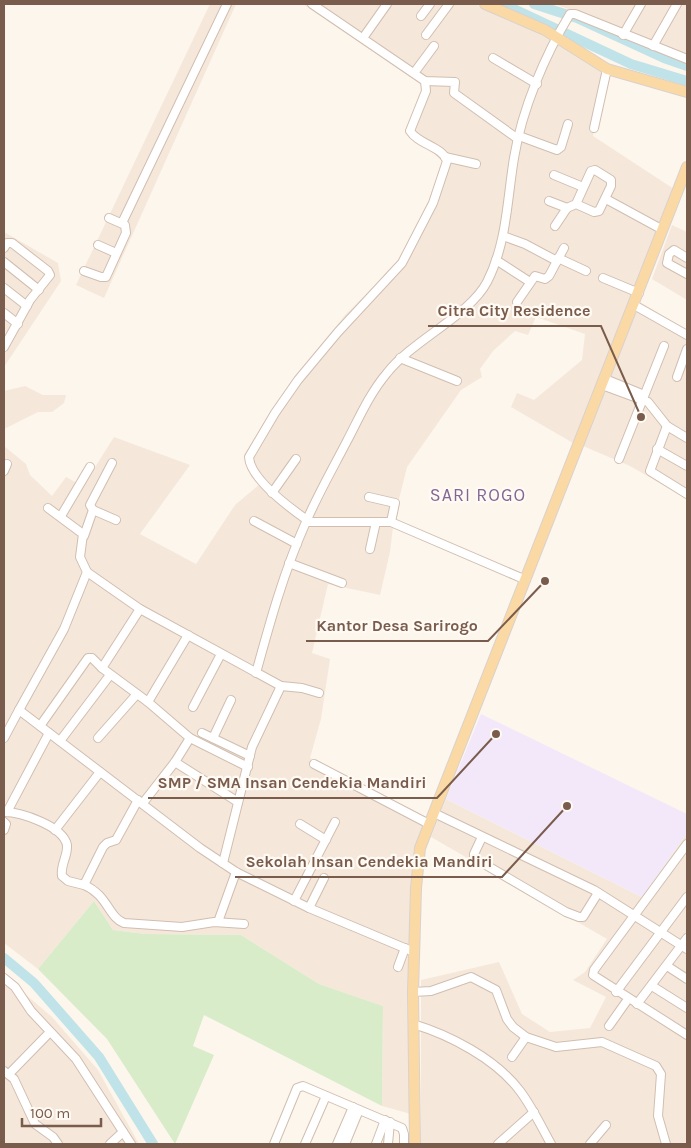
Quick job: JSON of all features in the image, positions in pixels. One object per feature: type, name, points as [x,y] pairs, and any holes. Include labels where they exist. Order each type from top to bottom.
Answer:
[{"type":"main road","points":[[488,4],[558,34],[607,69],[687,92]]},
{"type":"main road","points":[[415,1144],[413,992],[410,950],[418,860],[429,824],[687,168]]},
{"type":"street","points":[[122,223],[227,4]]},
{"type":"street","points":[[312,4],[426,81],[455,82],[453,92],[519,138],[557,150],[560,147],[568,124]]},
{"type":"street","points":[[363,38],[387,4]]},
{"type":"street","points":[[421,16],[430,4]]},
{"type":"street","points":[[426,35],[449,4]]},
{"type":"street","points":[[623,35],[641,4]]},
{"type":"street","points":[[653,46],[678,4]]},
{"type":"street","points":[[256,673],[296,544],[306,521],[375,389],[400,358],[476,298],[488,282],[503,236],[519,138],[537,84],[558,34],[570,15],[575,14],[623,35],[687,59]]},
{"type":"street","points":[[414,73],[434,46]]},
{"type":"street","points":[[493,58],[537,84]]},
{"type":"street","points":[[594,128],[607,69]]},
{"type":"street","points":[[426,81],[426,91],[410,131],[416,138],[445,157],[476,164]]},
{"type":"street","points":[[445,157],[446,161],[433,203],[402,263],[338,332],[298,380],[274,413],[250,453],[251,465],[277,500],[306,521],[391,522],[526,580]]},
{"type":"street","points":[[549,201],[571,208],[576,204],[591,171],[597,171],[612,182],[606,199],[597,212],[576,204]]},
{"type":"street","points":[[554,175],[583,187]]},
{"type":"street","points":[[606,199],[663,230]]},
{"type":"street","points":[[554,226],[567,208]]},
{"type":"street","points":[[84,271],[104,278],[127,230],[122,223],[108,218]]},
{"type":"street","points":[[503,236],[586,271]]},
{"type":"street","points":[[4,248],[7,243],[12,243],[48,271],[49,276],[27,306],[5,343]]},
{"type":"street","points":[[98,245],[116,253]]},
{"type":"street","points":[[516,302],[536,275],[547,278],[564,248]]},
{"type":"street","points":[[656,248],[668,254]]},
{"type":"street","points":[[687,258],[674,250],[668,254],[667,263],[687,274]]},
{"type":"street","points":[[496,260],[530,282]]},
{"type":"street","points":[[4,262],[39,290]]},
{"type":"street","points":[[604,278],[639,293]]},
{"type":"street","points":[[4,288],[27,306]]},
{"type":"street","points":[[634,305],[687,335]]},
{"type":"street","points":[[4,313],[18,324]]},
{"type":"street","points":[[619,459],[664,346]]},
{"type":"street","points":[[677,377],[685,366],[687,350]]},
{"type":"street","points":[[400,358],[457,381]]},
{"type":"street","points":[[604,382],[643,398],[651,404],[667,426],[687,438]]},
{"type":"street","points":[[667,426],[650,471],[687,494]]},
{"type":"street","points":[[657,449],[687,466]]},
{"type":"street","points":[[272,493],[296,459]]},
{"type":"street","points":[[112,464],[90,505],[93,510],[116,520]]},
{"type":"street","points":[[60,516],[90,467]]},
{"type":"street","points":[[369,497],[395,502],[391,522]]},
{"type":"street","points":[[48,508],[84,536]]},
{"type":"street","points":[[93,510],[84,536],[80,558],[86,572],[140,609],[281,686],[302,688],[319,693]]},
{"type":"street","points":[[254,521],[296,544]]},
{"type":"street","points":[[370,549],[376,522]]},
{"type":"street","points":[[290,563],[342,583]]},
{"type":"street","points":[[4,738],[64,629],[86,572]]},
{"type":"street","points":[[102,668],[140,609]]},
{"type":"street","points":[[148,702],[188,635]]},
{"type":"street","points":[[193,707],[221,654]]},
{"type":"street","points":[[40,726],[88,658],[92,658],[110,675],[148,702],[190,738],[248,766]]},
{"type":"street","points":[[60,741],[110,675]]},
{"type":"street","points":[[223,864],[255,740],[281,686]]},
{"type":"street","points":[[98,738],[137,694]]},
{"type":"street","points":[[213,738],[231,700]]},
{"type":"street","points":[[19,710],[236,872],[309,908],[410,950],[398,967]]},
{"type":"street","points":[[49,733],[6,812],[23,814],[56,830],[64,838],[67,848],[62,876],[101,894],[116,918],[124,923],[182,927],[218,922],[244,924]]},
{"type":"street","points":[[202,733],[250,756]]},
{"type":"street","points":[[84,885],[103,847],[116,840],[140,801],[175,762],[190,738]]},
{"type":"street","points":[[175,762],[238,802]]},
{"type":"street","points":[[314,764],[429,824]]},
{"type":"street","points":[[56,830],[100,772]]},
{"type":"street","points":[[434,813],[598,893],[684,948]]},
{"type":"street","points":[[4,822],[6,824],[4,830]]},
{"type":"street","points":[[294,901],[335,822]]},
{"type":"street","points":[[300,824],[326,840]]},
{"type":"street","points":[[482,837],[474,858],[566,912],[583,917],[598,893]]},
{"type":"street","points":[[686,848],[594,970],[593,975],[597,984],[687,1041]]},
{"type":"street","points":[[218,922],[236,872]]},
{"type":"street","points":[[309,908],[324,878]]},
{"type":"street","points":[[616,992],[687,897]]},
{"type":"street","points":[[637,1004],[684,948],[687,938]]},
{"type":"street","points":[[667,966],[687,979]]},
{"type":"street","points":[[593,975],[616,992],[687,1035]]},
{"type":"street","points":[[4,978],[16,987],[24,1002],[76,1059],[131,1144]]},
{"type":"street","points":[[413,992],[431,991],[467,978],[476,979],[499,994],[506,1019],[526,1037],[556,1047],[602,1042],[652,1062],[661,1074],[658,1116],[666,1144]]},
{"type":"street","points":[[652,986],[687,1008]]},
{"type":"street","points":[[609,1026],[626,1002]]},
{"type":"street","points":[[412,1024],[433,1032],[484,1058],[512,1082],[534,1112],[551,1144]]},
{"type":"street","points":[[50,1032],[6,1072],[26,1100],[31,1117],[58,1144]]},
{"type":"street","points":[[512,1058],[526,1037]]},
{"type":"street","points":[[274,1144],[299,1086],[387,1121],[404,1131],[404,1144]]},
{"type":"street","points":[[306,1144],[326,1096]]},
{"type":"street","points":[[337,1144],[356,1108]]},
{"type":"street","points":[[345,1144],[356,1108]]},
{"type":"street","points":[[498,1144],[534,1112]]},
{"type":"street","points":[[376,1144],[387,1121]]},
{"type":"street","points":[[387,1121],[388,1144]]},
{"type":"street","points":[[590,1144],[606,1125]]},
{"type":"street","points":[[110,1144],[123,1132]]},
{"type":"shaded area","points":[[210,4],[236,4],[104,298],[76,285]]},
{"type":"shaded area","points":[[303,4],[476,4],[483,9],[547,34],[607,71],[593,136],[674,189],[573,443],[511,407],[517,393],[534,400],[582,360],[585,334],[536,317],[528,335],[515,331],[493,351],[480,369],[482,377],[461,390],[407,467],[394,519],[390,552],[380,595],[328,584],[312,653],[330,659],[321,719],[310,758],[427,820],[414,848],[408,986],[411,1114],[382,1106],[383,1006],[319,984],[241,935],[145,934],[113,930],[94,901],[38,969],[4,943],[4,446],[26,464],[30,475],[52,496],[66,477],[83,486],[114,437],[190,465],[140,534],[196,564],[235,505],[261,483],[244,455],[287,389],[345,315],[399,262],[428,209],[443,161],[406,132],[424,86]]},
{"type":"shaded area","points":[[555,4],[687,4],[687,55]]},
{"type":"shaded area","points":[[672,225],[687,232],[687,300],[652,279]]},
{"type":"shaded area","points":[[4,232],[58,263],[61,281],[4,367]]},
{"type":"shaded area","points":[[640,302],[687,330],[687,499],[630,466],[583,446]]},
{"type":"shaded area","points":[[25,386],[43,395],[66,395],[64,403],[52,412],[38,412],[4,429],[4,391]]},
{"type":"shaded area","points":[[481,714],[687,814],[687,833],[642,897],[446,799]]},
{"type":"shaded area","points":[[446,799],[642,897],[687,833],[687,1144],[421,1144],[421,980],[499,962],[522,1014],[550,1032],[590,1028],[606,997],[573,980],[585,972],[607,939],[431,837]]},
{"type":"shaded area","points":[[4,976],[52,1017],[98,1070],[139,1144],[4,1144]]},
{"type":"green space","points":[[94,901],[113,930],[145,934],[241,935],[319,984],[383,1006],[382,1106],[204,1015],[193,1046],[214,1055],[175,1144],[107,1039],[38,969]]},
{"type":"waterway","points":[[503,4],[631,64],[687,81]]},
{"type":"waterway","points":[[534,4],[577,18],[664,58],[687,66]]},
{"type":"waterway","points":[[4,958],[34,983],[99,1057],[153,1144]]},
{"type":"place","name":"Citra City Residence","points":[[641,417]]},
{"type":"place","name":"Kantor Desa Sarirogo","points":[[545,581]]},
{"type":"place","name":"SMP / SMA Insan Cendekia Mandiri","points":[[496,734]]},
{"type":"place","name":"Sekolah Insan Cendekia Mandiri","points":[[567,806]]},
{"type":"district","name":"SARI ROGO","points":[[478,495]]}]
